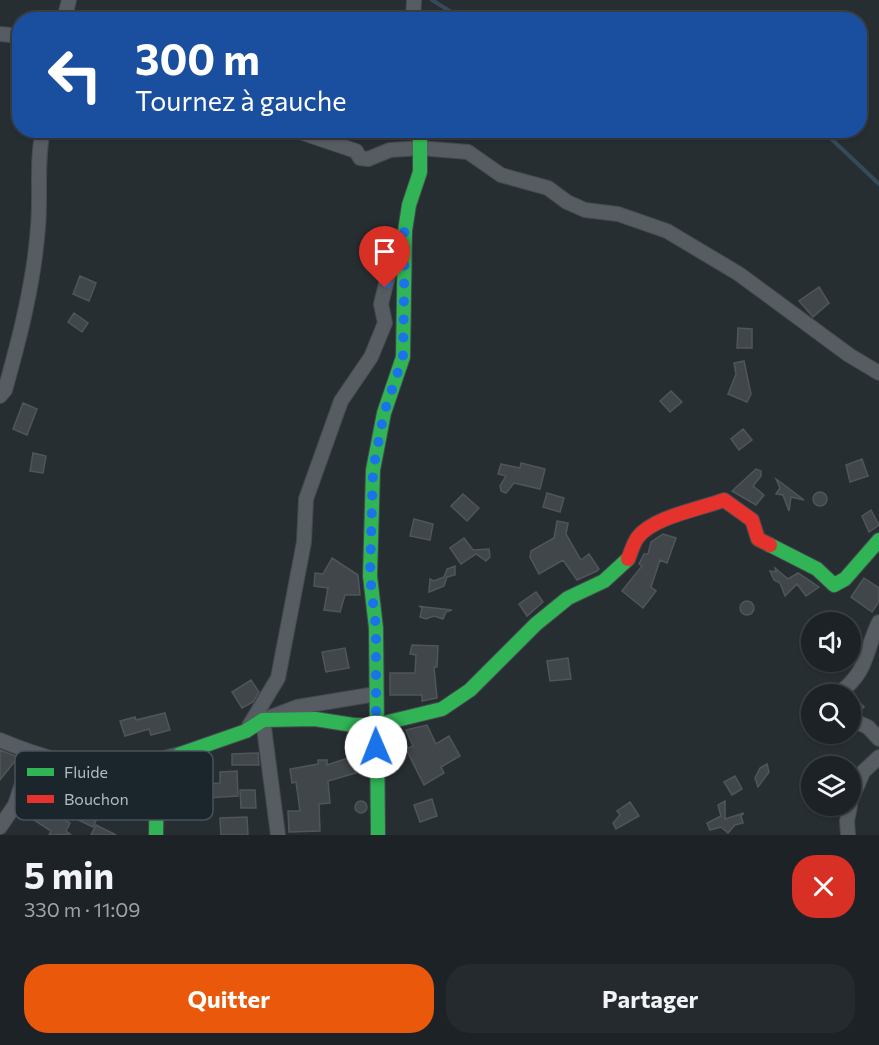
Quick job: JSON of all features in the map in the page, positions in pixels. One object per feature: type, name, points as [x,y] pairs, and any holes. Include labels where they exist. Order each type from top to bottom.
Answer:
[{"type":"street","points":[[0,396],[4,390],[24,317],[35,254],[39,226],[38,161],[42,138]]},
{"type":"street","points":[[318,138],[356,151],[360,158],[368,159],[390,150],[420,148],[468,152],[501,175],[548,188],[567,202],[585,210],[618,214],[667,231],[739,274],[849,355],[879,373]]},
{"type":"street","points":[[378,835],[376,628],[370,576],[373,470],[384,413],[403,357],[405,231],[409,205],[420,172],[420,138]]},
{"type":"street","points":[[246,730],[278,678],[304,542],[306,499],[341,401],[371,357],[385,323],[381,304],[393,256],[405,231]]},
{"type":"street","points":[[263,720],[315,719],[353,725],[376,725],[442,709],[470,690],[536,624],[568,598],[604,581],[628,560],[638,537],[664,518],[692,512],[724,500],[752,520],[758,539],[817,569],[834,585],[845,579],[879,540]]},
{"type":"street","points":[[851,684],[864,668],[879,622]]},
{"type":"street","points":[[188,751],[246,730],[263,720],[297,707],[376,694]]},
{"type":"street","points":[[263,720],[278,835]]},
{"type":"street","points":[[861,724],[868,727],[879,739]]},
{"type":"street","points":[[0,740],[25,751]]},
{"type":"street","points":[[861,777],[863,772],[879,757]]},
{"type":"street","points":[[0,827],[15,801]]},
{"type":"street","points":[[848,835],[849,816]]},
{"type":"building","points":[[80,276],[96,283],[89,301],[73,294]]},
{"type":"building","points":[[819,287],[829,303],[813,317],[799,301]]},
{"type":"building","points":[[74,313],[88,323],[82,332],[68,322]]},
{"type":"building","points":[[738,328],[752,329],[752,348],[737,348]]},
{"type":"building","points":[[744,361],[751,394],[747,402],[728,394],[736,374],[734,363]]},
{"type":"building","points":[[671,391],[682,402],[670,412],[660,401]]},
{"type":"building","points":[[23,403],[37,409],[27,435],[13,429]]},
{"type":"building","points":[[743,429],[752,440],[739,450],[731,439]]},
{"type":"building","points":[[33,453],[46,456],[43,473],[30,471]]},
{"type":"building","points":[[862,459],[868,476],[850,482],[846,465]]},
{"type":"building","points":[[521,463],[545,469],[540,489],[514,483],[506,493],[501,491],[500,486],[506,476],[498,474],[501,464],[520,468]]},
{"type":"building","points":[[756,469],[761,471],[761,476],[753,486],[764,495],[756,505],[732,491]]},
{"type":"building","points":[[776,479],[804,500],[791,497],[789,511],[783,495],[776,494],[780,488]]},
{"type":"building","points":[[820,492],[825,494],[827,499],[825,504],[820,506],[815,504],[813,499],[815,494]]},
{"type":"building","points":[[547,493],[564,498],[560,512],[543,507]]},
{"type":"building","points":[[463,494],[479,508],[467,521],[451,506]]},
{"type":"building","points":[[871,510],[879,525],[869,532],[862,516]]},
{"type":"building","points":[[414,519],[433,524],[430,540],[410,536]]},
{"type":"building","points":[[557,521],[568,523],[566,534],[581,560],[589,554],[599,569],[597,571],[577,580],[563,560],[539,574],[530,557],[531,551],[554,538]]},
{"type":"building","points":[[663,534],[676,538],[667,563],[660,560],[651,587],[656,591],[643,608],[622,591],[642,566],[639,564],[644,554],[648,554],[651,542]]},
{"type":"building","points":[[464,538],[473,550],[489,549],[490,557],[486,561],[476,554],[461,564],[450,548]]},
{"type":"building","points":[[332,558],[358,575],[360,595],[345,595],[340,612],[324,610],[328,588],[314,586],[315,573],[323,574]]},
{"type":"building","points":[[455,566],[455,575],[447,577],[444,586],[429,592],[430,579],[434,581],[444,577],[447,569]]},
{"type":"building","points":[[775,568],[788,579],[798,573],[819,587],[806,596],[797,584],[785,596],[780,583],[774,580],[770,571],[776,572]]},
{"type":"building","points":[[864,578],[879,588],[879,602],[872,612],[851,597]]},
{"type":"building","points":[[536,592],[543,602],[527,616],[519,604]]},
{"type":"building","points":[[747,601],[752,603],[754,608],[752,613],[747,615],[742,613],[740,608],[742,603]]},
{"type":"building","points":[[419,606],[452,610],[446,612],[443,619],[434,616],[426,619],[420,617],[422,608]]},
{"type":"building","points":[[412,645],[438,646],[437,667],[434,667],[437,698],[422,701],[422,695],[390,695],[390,673],[415,673],[416,655],[410,654]]},
{"type":"building","points":[[345,648],[349,668],[326,672],[322,652]]},
{"type":"building","points":[[568,658],[571,679],[550,681],[547,661]]},
{"type":"building","points":[[251,680],[259,692],[253,702],[242,708],[232,692]]},
{"type":"building","points":[[165,713],[170,730],[151,735],[149,729],[125,736],[120,721],[135,717],[136,720]]},
{"type":"building","points":[[427,725],[436,744],[449,736],[460,756],[441,767],[444,773],[424,785],[406,749],[413,746],[406,730]]},
{"type":"building","points":[[0,750],[15,756],[15,761],[0,780]]},
{"type":"building","points":[[258,753],[259,765],[232,765],[232,754]]},
{"type":"building","points":[[351,757],[356,773],[328,781],[330,803],[319,804],[320,831],[289,832],[288,811],[300,811],[296,782],[292,783],[290,769],[318,764],[318,760],[327,760],[327,765]]},
{"type":"building","points":[[767,764],[769,772],[758,787],[755,778],[760,768]]},
{"type":"building","points":[[237,771],[238,796],[213,798],[213,783],[220,783],[220,772]]},
{"type":"building","points":[[735,776],[742,789],[732,795],[724,782]]},
{"type":"building","points":[[240,790],[255,790],[256,808],[241,808]]},
{"type":"building","points":[[432,799],[437,816],[420,822],[414,805]]},
{"type":"building","points":[[363,801],[367,807],[363,813],[359,813],[355,805]]},
{"type":"building","points":[[725,801],[725,819],[744,813],[741,816],[743,823],[735,825],[728,833],[721,827],[710,830],[707,823],[721,816],[718,805]]},
{"type":"building","points":[[630,802],[639,816],[616,829],[613,823],[620,815],[617,811]]},
{"type":"building","points":[[247,817],[248,835],[221,835],[220,818]]},
{"type":"building","points":[[34,820],[65,820],[70,823],[66,831],[70,834],[49,835],[51,831]]},
{"type":"building","points":[[78,820],[96,820],[93,827]]},
{"type":"building","points":[[96,825],[116,835],[91,835]]},
{"type":"waterway","points":[[432,0],[451,12]]},
{"type":"waterway","points":[[830,138],[879,184]]},
{"type":"traffic: fast","points":[[378,835],[376,628],[370,576],[373,470],[384,413],[403,357],[405,231],[409,205],[420,172],[420,138]]},
{"type":"traffic: fast","points":[[770,545],[817,569],[834,585],[845,579],[879,540]]},
{"type":"traffic: fast","points":[[189,751],[246,731],[263,720],[315,719],[353,725],[376,725],[442,709],[470,690],[536,624],[568,598],[604,581],[628,559]]},
{"type":"traffic: fast","points":[[156,835],[157,820]]},
{"type":"traffic: jam","points":[[628,559],[638,537],[654,524],[724,500],[752,520],[758,539],[770,545]]},
{"type":"route","points":[[376,747],[376,628],[370,576],[373,470],[384,413],[403,357],[405,231],[393,256],[385,288]]}]
